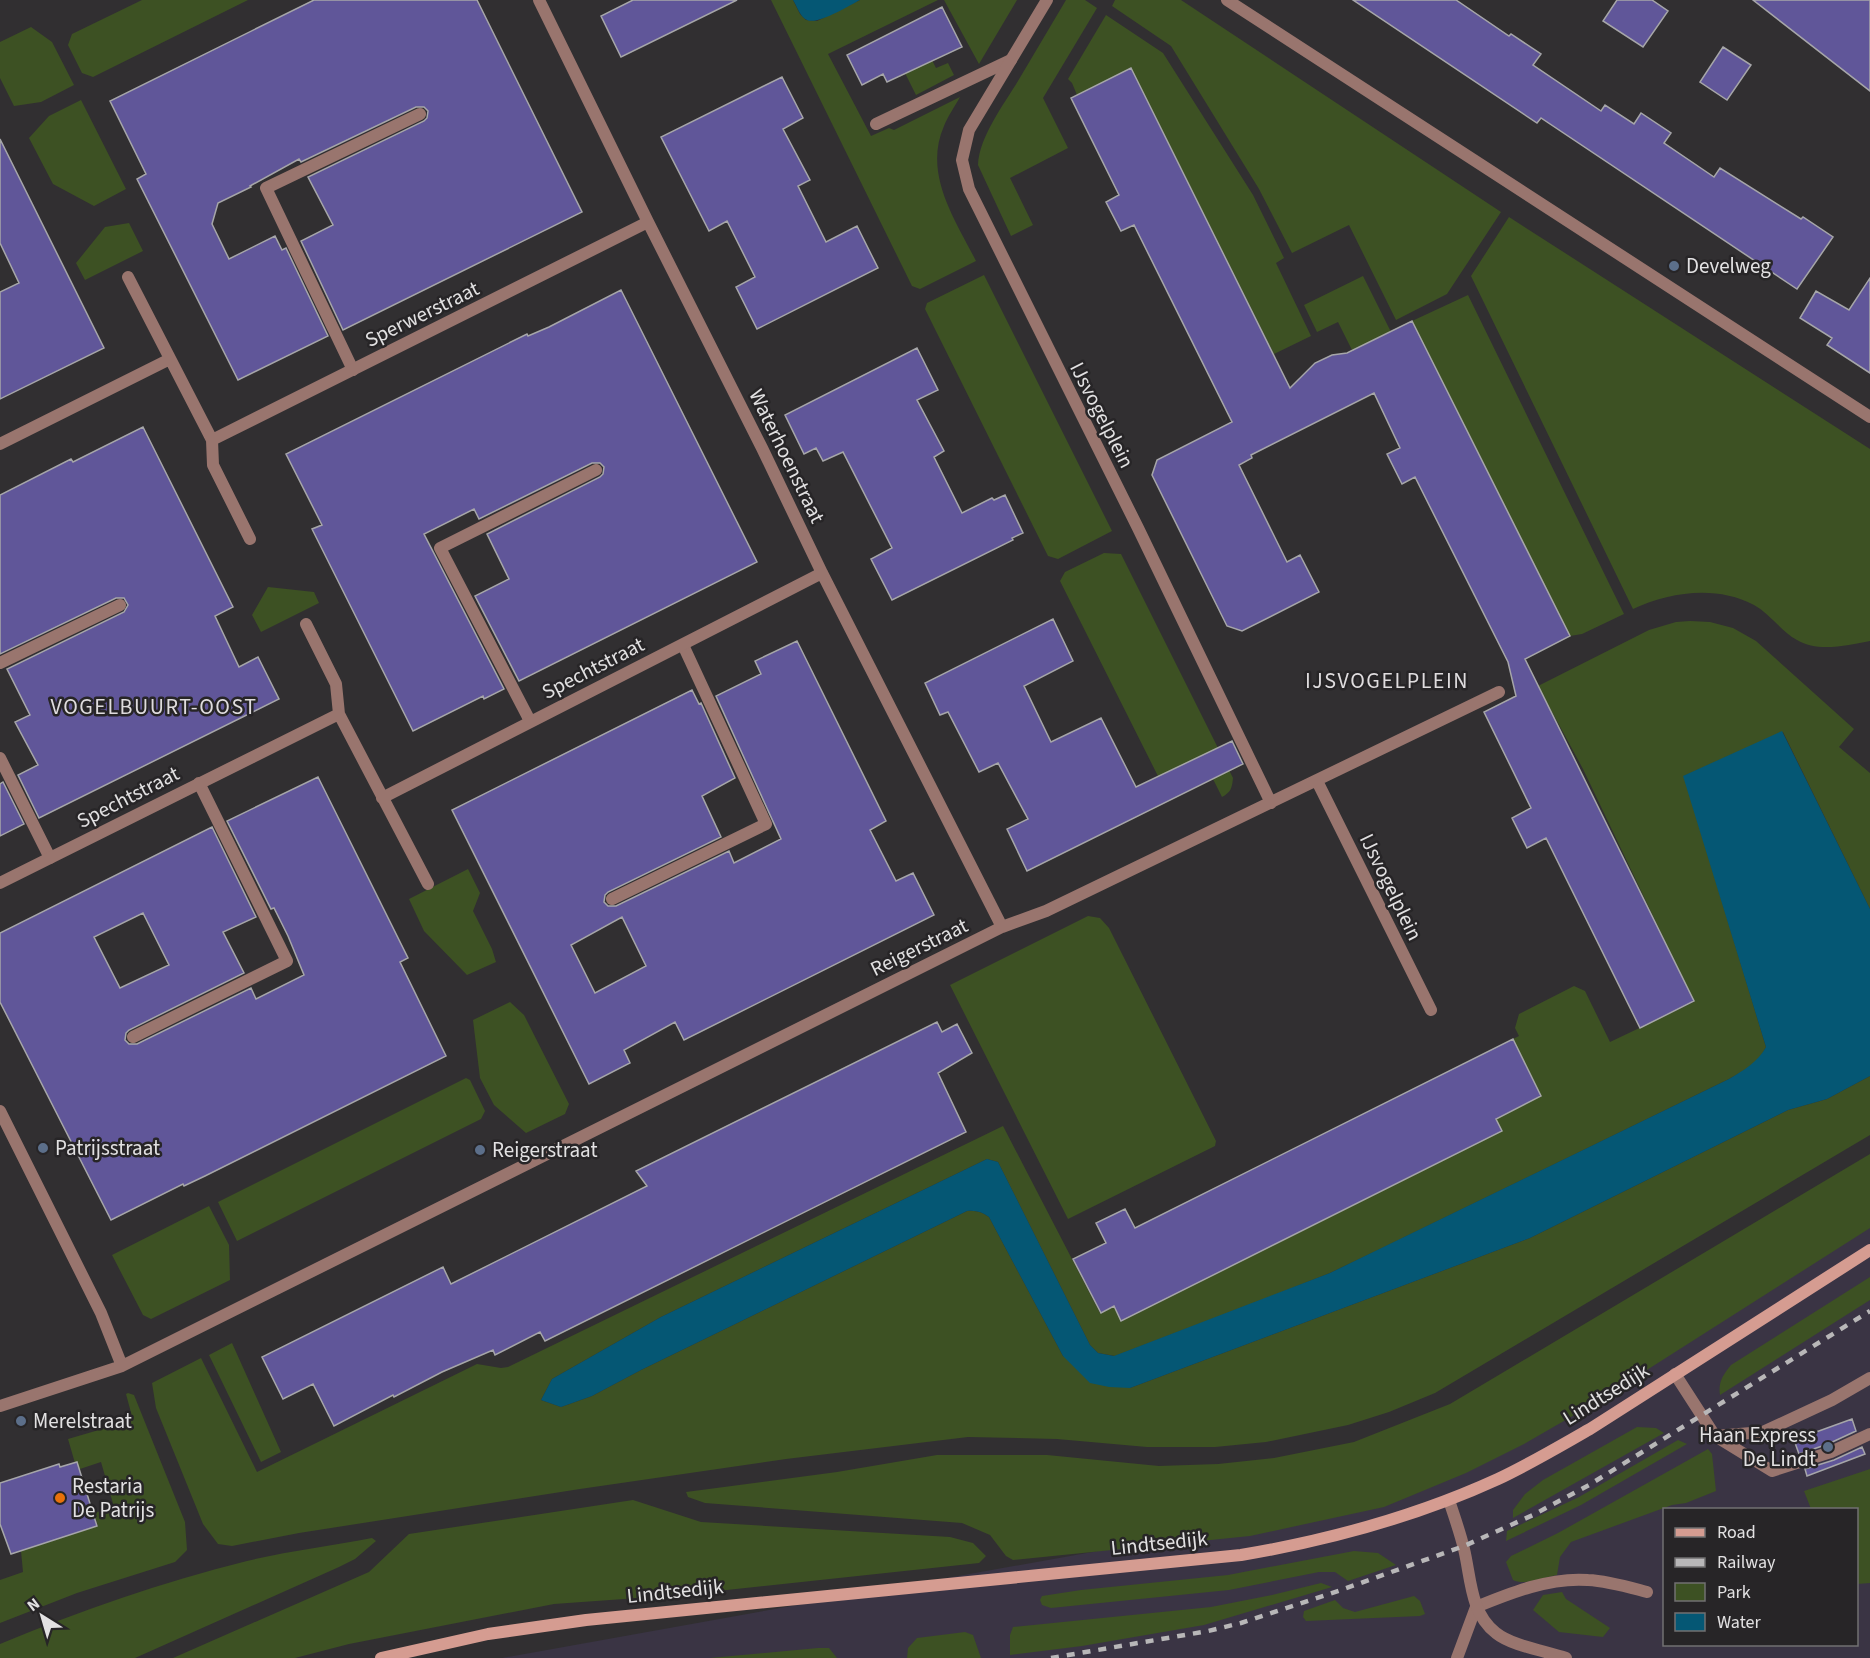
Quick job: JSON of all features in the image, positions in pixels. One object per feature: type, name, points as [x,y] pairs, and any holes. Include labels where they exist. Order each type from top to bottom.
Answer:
[{"type":"main road","name":"Lindtsedijk","points":[[381,1658],[488,1634],[586,1620],[1241,1555],[1379,1525],[1449,1500],[1499,1478],[1590,1429],[1870,1250]]},
{"type":"street","name":"Waterhoenstraat","points":[[539,0],[822,573],[1002,927]]},
{"type":"street","name":"IJsvogelplein","points":[[1047,0],[969,130],[962,160],[969,189],[1271,803]]},
{"type":"street","points":[[1227,0],[1870,417]]},
{"type":"street","points":[[876,124],[1011,60]]},
{"type":"street","points":[[353,370],[266,188],[420,114]]},
{"type":"street","name":"Sperwerstraat","points":[[212,440],[648,222]]},
{"type":"street","points":[[128,277],[212,440],[213,465],[250,539]]},
{"type":"street","points":[[0,444],[170,358]]},
{"type":"street","points":[[530,722],[440,548],[596,470]]},
{"type":"street","name":"Spechtstraat","points":[[382,798],[822,573]]},
{"type":"street","points":[[0,663],[120,605]]},
{"type":"street","points":[[306,624],[336,684],[339,714],[428,884]]},
{"type":"street","points":[[612,899],[766,824],[682,645]]},
{"type":"street","points":[[1271,803],[1499,692]]},
{"type":"street","name":"Spechtstraat","points":[[0,883],[339,714]]},
{"type":"street","points":[[0,758],[50,858]]},
{"type":"street","name":"IJsvogelplein","points":[[1317,781],[1431,1010]]},
{"type":"street","points":[[133,1037],[287,961],[199,783]]},
{"type":"street","name":"Reigerstraat","points":[[0,1406],[122,1366],[1002,927],[1046,911],[1271,803]]},
{"type":"street","points":[[0,1111],[101,1313],[122,1366]]},
{"type":"street","points":[[1675,1374],[1715,1436],[1772,1471],[1830,1452],[1870,1434]]},
{"type":"street","points":[[1715,1436],[1763,1432],[1832,1400],[1870,1378]]},
{"type":"street","points":[[1449,1500],[1464,1546],[1476,1606],[1483,1620],[1497,1634],[1513,1642],[1566,1658]]},
{"type":"street","points":[[1457,1658],[1476,1606],[1528,1587],[1586,1580],[1647,1592]]},
{"type":"shaded area","points":[[1870,1213],[1870,1658],[502,1658],[1376,1501]]},
{"type":"green space","points":[[142,0],[248,0],[93,77],[82,73],[68,45],[72,34]]},
{"type":"green space","points":[[771,0],[793,0],[806,20],[817,21],[860,0],[938,0],[828,54],[871,136],[889,128],[894,130],[960,97],[944,126],[938,144],[937,161],[944,196],[976,261],[920,289],[912,286]]},
{"type":"green space","points":[[944,0],[1017,0],[979,64]]},
{"type":"green space","points":[[1066,0],[1085,0],[1097,8],[1043,98],[1068,148],[1010,178],[1033,225],[1011,236],[978,165],[979,154],[993,121]]},
{"type":"green space","points":[[1115,0],[1181,0],[1501,212],[1447,294],[1396,320],[1349,225],[1292,253],[1259,189],[1171,46],[1112,6]]},
{"type":"green space","points":[[1106,15],[1163,53],[1253,195],[1284,258],[1276,263],[1311,336],[1274,354],[1131,68],[1077,95],[1068,79]]},
{"type":"green space","points":[[31,27],[52,42],[74,85],[41,102],[14,106],[0,78],[0,42]]},
{"type":"green space","points":[[931,58],[936,68],[948,63],[954,75],[916,95],[904,71]]},
{"type":"green space","points":[[81,100],[126,189],[94,206],[53,184],[29,138],[49,116]]},
{"type":"green space","points":[[1509,217],[1870,449],[1870,641],[1833,647],[1805,644],[1791,636],[1754,605],[1724,595],[1693,593],[1678,595],[1662,598],[1633,609],[1471,276]]},
{"type":"green space","points":[[129,223],[143,251],[85,280],[76,263],[105,227]]},
{"type":"green space","points":[[984,275],[1112,531],[1058,559],[1048,556],[925,309],[927,303]]},
{"type":"green space","points":[[1363,276],[1391,332],[1352,350],[1338,322],[1317,332],[1304,305]]},
{"type":"green space","points":[[1468,295],[1624,614],[1582,634],[1570,636],[1412,321]]},
{"type":"green space","points":[[1104,553],[1121,554],[1233,778],[1230,789],[1222,797],[1213,779],[1170,800],[1060,581],[1065,572]]},
{"type":"green space","points":[[268,587],[314,592],[319,603],[261,632],[252,615]]},
{"type":"green space","points":[[1676,622],[1710,622],[1733,628],[1756,641],[1854,729],[1839,747],[1870,773],[1870,909],[1783,732],[1684,776],[1766,1047],[1750,1067],[1330,1273],[1115,1356],[1098,1353],[1090,1345],[998,1162],[987,1159],[661,1317],[552,1379],[541,1400],[561,1407],[592,1396],[967,1211],[979,1212],[989,1217],[1063,1356],[1130,1388],[1530,1238],[1788,1110],[1827,1099],[1870,1076],[1870,1135],[1435,1393],[1389,1412],[1348,1425],[1266,1442],[1215,1447],[1147,1447],[1057,1439],[968,1437],[786,1459],[580,1489],[299,1533],[232,1546],[218,1544],[203,1524],[156,1408],[152,1383],[201,1358],[257,1472],[477,1364],[508,1367],[1003,1126],[1100,1313],[1114,1306],[1122,1321],[1502,1131],[1496,1119],[1541,1096],[1513,1039],[1519,1036],[1515,1028],[1519,1014],[1574,986],[1585,991],[1610,1042],[1694,1002],[1583,769],[1538,686],[1649,630]]},
{"type":"green space","points":[[468,869],[480,893],[473,911],[496,962],[467,975],[424,931],[409,899]]},
{"type":"green space","points":[[1088,916],[1100,918],[1109,928],[1216,1141],[1215,1146],[1068,1219],[950,985]]},
{"type":"green space","points":[[510,1002],[524,1015],[569,1104],[565,1114],[526,1133],[494,1105],[480,1078],[473,1020]]},
{"type":"green space","points":[[466,1078],[470,1080],[485,1111],[481,1119],[237,1241],[218,1202]]},
{"type":"green space","points":[[1870,1154],[1870,1228],[1595,1403],[1524,1444],[1466,1473],[1384,1507],[1250,1536],[1013,1560],[1006,1556],[990,1535],[962,1523],[705,1503],[688,1497],[686,1492],[837,1472],[937,1455],[1047,1455],[1159,1466],[1218,1464],[1274,1458],[1354,1442],[1450,1404]]},
{"type":"green space","points":[[209,1206],[229,1245],[230,1280],[151,1319],[143,1315],[112,1255]]},
{"type":"green space","points":[[1870,1277],[1870,1300],[1720,1395],[1722,1379],[1731,1365]]},
{"type":"green space","points":[[232,1343],[281,1452],[261,1462],[209,1355]]},
{"type":"green space","points":[[126,1394],[134,1395],[185,1522],[187,1550],[175,1562],[77,1593],[0,1623],[0,1580],[23,1572],[21,1551],[98,1526],[94,1513],[114,1507],[101,1462],[77,1470],[68,1439],[133,1420]]},
{"type":"green space","points":[[1637,1427],[1656,1428],[1664,1433],[1513,1518],[1513,1510],[1525,1494],[1543,1480]]},
{"type":"green space","points":[[1678,1440],[1687,1444],[1581,1505],[1506,1541],[1507,1531],[1579,1497]]},
{"type":"green space","points":[[1708,1449],[1712,1454],[1716,1491],[1571,1542],[1560,1557],[1557,1575],[1529,1582],[1513,1580],[1506,1562],[1511,1556],[1558,1533]]},
{"type":"green space","points":[[1870,1469],[1870,1583],[1858,1584],[1858,1508],[1811,1508],[1804,1491]]},
{"type":"green space","points":[[633,1500],[701,1522],[950,1537],[973,1543],[986,1556],[979,1563],[680,1595],[554,1604],[349,1644],[295,1658],[173,1658],[369,1572],[409,1534]]},
{"type":"green space","points":[[372,1538],[376,1541],[355,1559],[135,1658],[0,1658],[0,1644],[60,1620],[153,1588],[262,1557]]},
{"type":"green space","points":[[1354,1551],[1378,1553],[1396,1565],[1348,1581],[1335,1572],[1319,1572],[1229,1590],[1051,1608],[1042,1605],[1040,1600],[1042,1596],[1081,1590],[1228,1575]]},
{"type":"green space","points":[[1321,1583],[1332,1587],[1204,1625],[1082,1646],[1010,1655],[1010,1635],[1013,1627],[1211,1607]]},
{"type":"green space","points":[[1562,1592],[1566,1599],[1610,1628],[1603,1637],[1559,1632],[1533,1610],[1543,1595]]},
{"type":"green space","points":[[1414,1596],[1420,1601],[1425,1614],[1306,1621],[1303,1617],[1304,1611],[1335,1600],[1343,1608],[1355,1612]]},
{"type":"green space","points":[[965,1632],[973,1635],[981,1658],[907,1658],[908,1648],[917,1638]]},
{"type":"green space","points":[[829,1648],[837,1658],[710,1658]]},
{"type":"water","points":[[793,0],[860,0],[833,14],[812,21],[802,16]]},
{"type":"water","points":[[1782,731],[1870,909],[1870,1076],[1827,1099],[1788,1110],[1530,1238],[1130,1388],[1090,1383],[1063,1356],[989,1217],[979,1212],[967,1211],[592,1396],[561,1407],[541,1400],[552,1379],[661,1317],[987,1159],[998,1162],[1090,1345],[1098,1353],[1114,1356],[1330,1273],[1729,1079],[1755,1061],[1766,1047],[1683,776]]},
{"type":"building","points":[[314,0],[477,0],[582,212],[343,330],[301,241],[333,225],[308,177],[424,121],[428,111],[424,107],[416,107],[301,162],[299,159],[218,203],[212,224],[229,259],[275,236],[282,250],[286,248],[328,336],[238,380],[137,179],[146,174],[110,101]]},
{"type":"building","points":[[633,0],[737,0],[621,57],[601,16]]},
{"type":"building","points":[[1353,0],[1456,0],[1509,36],[1511,34],[1541,54],[1533,65],[1601,111],[1605,105],[1634,124],[1641,113],[1671,133],[1664,143],[1714,177],[1720,168],[1833,237],[1797,289],[1541,118],[1537,123]]},
{"type":"building","points":[[1617,0],[1652,0],[1668,11],[1643,47],[1603,21]]},
{"type":"building","points":[[1753,0],[1870,0],[1870,91]]},
{"type":"building","points":[[942,7],[962,47],[887,82],[883,74],[862,85],[847,55]]},
{"type":"building","points":[[1723,47],[1751,65],[1727,100],[1700,82]]},
{"type":"building","points":[[1131,68],[1290,388],[1315,363],[1332,355],[1347,353],[1412,321],[1570,636],[1525,659],[1694,1001],[1640,1028],[1546,838],[1527,848],[1512,818],[1531,808],[1484,712],[1516,696],[1508,662],[1415,477],[1402,484],[1387,454],[1400,448],[1374,393],[1251,455],[1252,458],[1239,465],[1287,562],[1300,555],[1319,592],[1242,631],[1227,626],[1152,475],[1157,460],[1232,422],[1134,225],[1121,231],[1106,202],[1119,195],[1071,98]]},
{"type":"building","points":[[782,77],[803,118],[783,129],[810,180],[798,186],[826,242],[857,226],[878,268],[757,329],[736,287],[755,277],[727,221],[709,231],[661,137]]},
{"type":"building","points":[[0,139],[104,348],[0,399],[0,292],[19,283],[0,243]]},
{"type":"building","points":[[1870,278],[1870,373],[1827,345],[1832,338],[1800,318],[1816,291],[1849,310]]},
{"type":"building","points":[[621,290],[757,562],[519,681],[475,596],[509,579],[487,534],[600,477],[604,467],[600,463],[592,463],[479,519],[474,509],[424,534],[504,689],[484,699],[483,696],[413,731],[312,529],[322,525],[286,454],[527,334],[528,336],[549,327]]},
{"type":"building","points":[[917,348],[938,390],[917,400],[944,451],[934,457],[962,513],[992,498],[994,500],[1005,495],[1023,533],[892,600],[871,559],[892,548],[843,452],[823,461],[816,448],[804,454],[785,415]]},
{"type":"building","points":[[143,427],[233,607],[215,616],[239,667],[258,657],[279,699],[39,818],[18,775],[38,765],[15,722],[30,715],[7,669],[124,612],[128,605],[124,598],[116,598],[0,654],[0,495],[71,459],[73,462]]},
{"type":"building","points":[[1053,619],[1073,661],[1024,686],[1051,742],[1101,718],[1136,787],[1232,741],[1243,764],[1027,871],[1007,829],[1028,819],[998,763],[979,772],[948,712],[940,715],[925,683]]},
{"type":"building","points":[[797,641],[886,821],[870,830],[896,881],[913,873],[934,915],[684,1040],[675,1022],[624,1050],[630,1063],[589,1084],[452,810],[692,690],[699,704],[701,703],[735,778],[702,796],[721,837],[608,892],[604,902],[608,906],[616,906],[729,851],[734,863],[781,839],[716,696],[761,674],[755,661]],"holes":[[[622,917],[646,966],[595,993],[571,945]]]},
{"type":"building","points":[[318,777],[408,958],[400,962],[446,1056],[205,1176],[184,1186],[183,1184],[111,1220],[0,1002],[0,933],[212,827],[256,917],[223,932],[244,973],[129,1030],[125,1040],[129,1044],[137,1044],[251,988],[256,999],[304,975],[274,908],[271,909],[227,821]],"holes":[[[143,913],[169,965],[120,988],[94,937]]]},
{"type":"building","points":[[3,782],[24,824],[0,836],[0,784]]},
{"type":"building","points":[[937,1022],[942,1032],[957,1024],[972,1053],[938,1073],[966,1132],[545,1341],[540,1332],[495,1355],[493,1350],[442,1372],[394,1397],[393,1395],[334,1426],[313,1384],[283,1399],[262,1357],[443,1267],[451,1284],[647,1186],[636,1171]]},
{"type":"building","points":[[1513,1039],[1541,1096],[1496,1119],[1502,1131],[1121,1321],[1114,1306],[1101,1313],[1073,1259],[1106,1243],[1096,1223],[1125,1209],[1135,1228]]},
{"type":"building","points":[[1852,1419],[1856,1431],[1799,1454],[1794,1440]]},
{"type":"building","points":[[1862,1447],[1865,1454],[1807,1476],[1805,1469],[1834,1460]]},
{"type":"building","points":[[77,1462],[97,1526],[11,1554],[0,1524],[0,1483],[59,1464],[60,1467]]},
{"type":"railway","points":[[1051,1658],[1208,1631],[1241,1623],[1464,1546],[1533,1515],[1589,1485],[1870,1311]]},
{"type":"place","name":"Develweg","points":[[1674,266]]},
{"type":"place","name":"Patrijsstraat","points":[[43,1148]]},
{"type":"place","name":"Reigerstraat","points":[[480,1150]]},
{"type":"place","name":"Merelstraat","points":[[21,1421]]},
{"type":"place","name":"Haan Express De Lindt","points":[[1828,1447]]},
{"type":"place","name":"Restaria De Patrijs","points":[[60,1498]]},
{"type":"district","name":"IJSVOGELPLEIN","points":[[1387,680]]},
{"type":"district","name":"VOGELBUURT-OOST","points":[[154,706]]}]
